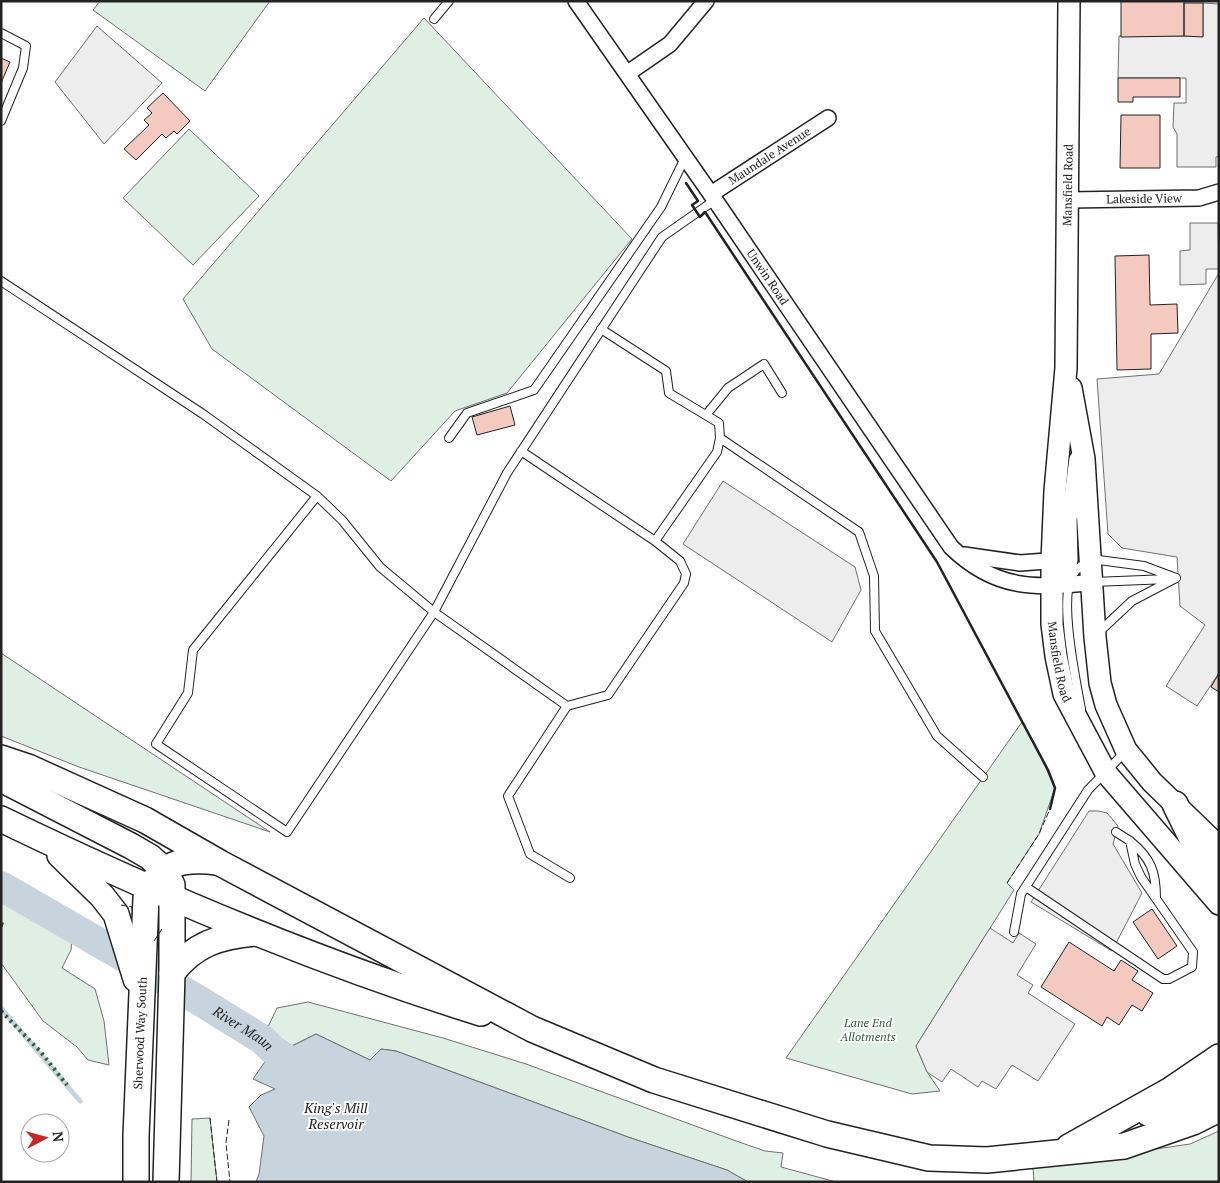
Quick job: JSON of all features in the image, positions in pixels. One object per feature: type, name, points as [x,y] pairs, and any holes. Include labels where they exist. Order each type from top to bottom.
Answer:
[{"type":"highway","points":[[1,758],[36,771],[145,820],[220,863],[532,1029],[654,1080],[827,1134],[929,1158],[987,1160],[1124,1146],[1192,1122],[1219,1109]]},
{"type":"highway","points":[[1,779],[150,857],[156,878]]},
{"type":"highway","points":[[1175,804],[1200,855],[1219,875]]},
{"type":"highway","points":[[1,819],[41,839],[172,885],[175,965],[166,1137],[166,1182]]},
{"type":"highway","points":[[41,839],[102,896],[116,914],[141,996]]},
{"type":"highway","points":[[156,878],[183,862],[203,861],[220,863]]},
{"type":"highway","name":"Sherwood Way South","points":[[136,1182],[143,942],[146,898],[156,878]]},
{"type":"highway","points":[[173,898],[255,933],[414,993],[532,1029]]},
{"type":"highway","points":[[175,965],[193,951],[209,942],[233,935],[255,933]]},
{"type":"highway","points":[[1061,1151],[1169,1091],[1219,1057]]},
{"type":"highway","points":[[1118,1119],[1172,1109],[1219,1084]]},
{"type":"main road","name":"Mansfield Road","points":[[1069,1],[1066,368],[1055,491],[1071,560],[1093,582],[1095,636],[1100,683],[1106,705],[1126,750],[1152,782],[1219,847]]},
{"type":"main road","name":"Mansfield Road","points":[[1066,368],[1081,431],[1071,560],[1060,586],[1056,656],[1064,694],[1106,773],[1219,904]]},
{"type":"street","name":"Unwin Road","points":[[576,1],[628,73],[958,554],[987,574],[1014,584],[1060,586],[1093,582]]},
{"type":"street","points":[[628,73],[670,44],[706,1]]},
{"type":"street","name":"Maundale Avenue","points":[[713,197],[828,118]]},
{"type":"street","name":"Lakeside View","points":[[1068,200],[1199,198],[1219,192]]},
{"type":"street","points":[[958,554],[1020,563],[1071,560]]},
{"type":"lane","points":[[434,19],[449,1]]},
{"type":"lane","points":[[1,33],[26,46],[23,68],[1,121]]},
{"type":"lane","points":[[450,438],[467,413],[534,390],[661,207],[685,158]]},
{"type":"lane","points":[[317,496],[193,650],[188,693],[156,744],[286,832],[434,612],[507,473],[662,238],[713,197]]},
{"type":"lane","points":[[1,281],[203,414],[317,496],[342,520],[380,567],[434,612],[567,706]]},
{"type":"lane","points":[[602,329],[666,371],[669,393],[719,424],[720,438],[717,452],[656,541]]},
{"type":"lane","points":[[706,415],[728,388],[764,364],[782,393]]},
{"type":"lane","points":[[720,438],[859,532],[874,576],[874,631],[938,736],[983,777]]},
{"type":"lane","points":[[521,451],[656,541],[680,560],[686,574],[684,583],[608,694],[567,706],[508,796],[530,854],[570,878]]},
{"type":"lane","points":[[1060,586],[1073,573],[1071,560],[1144,566],[1176,578]]},
{"type":"lane","points":[[1093,582],[1176,578]]},
{"type":"lane","points":[[1095,636],[1107,622],[1132,601],[1176,578]]},
{"type":"lane","points":[[1014,932],[1021,894],[1088,790],[1126,750]]},
{"type":"lane","points":[[1116,832],[1142,850],[1156,876],[1156,898]]},
{"type":"lane","points":[[1026,887],[1163,979],[1170,979],[1192,967],[1193,952],[1138,870],[1130,841]]},
{"type":"green space","points":[[100,1],[270,1],[205,91],[93,10]]},
{"type":"green space","points":[[424,18],[632,239],[507,393],[455,411],[391,481],[212,349],[183,299]]},
{"type":"green space","points":[[189,129],[259,196],[193,265],[123,198]]},
{"type":"green space","points":[[1,653],[270,832],[79,767],[1,736]]},
{"type":"green space","name":"Lane End Allotments","points":[[1022,722],[1035,744],[1055,788],[1039,834],[1007,883],[1014,890],[916,1046],[927,1072],[940,1091],[912,1094],[786,1058]]},
{"type":"green space","points":[[1,876],[74,917],[71,950],[62,968],[95,989],[104,1021],[109,1065],[88,1060],[77,1047],[43,1021],[1,963]]},
{"type":"green space","points":[[308,1002],[443,1038],[526,1064],[739,1142],[765,1151],[783,1153],[781,1167],[836,1182],[748,1182],[727,1170],[628,1137],[396,1051],[381,1049],[370,1060],[316,1034],[288,1048],[267,1029],[277,1008]]},
{"type":"green space","points":[[210,1118],[217,1182],[191,1182],[192,1119]]},
{"type":"green space","points":[[1219,1131],[1219,1182],[1034,1182],[1033,1167],[1190,1144]]},
{"type":"shaded area","points":[[1203,3],[1219,4],[1219,156],[1216,157],[1216,167],[1177,167],[1177,134],[1173,127],[1174,103],[1186,103],[1186,78],[1118,78],[1119,36],[1203,36]]},
{"type":"shaded area","points":[[97,26],[162,83],[104,144],[55,82]]},
{"type":"shaded area","points":[[1190,223],[1218,223],[1219,269],[1206,269],[1206,284],[1180,285],[1180,251],[1190,250]]},
{"type":"shaded area","points":[[1219,273],[1219,673],[1197,706],[1166,686],[1205,625],[1180,606],[1177,557],[1122,548],[1108,534],[1097,379],[1159,374]]},
{"type":"shaded area","points":[[723,481],[855,567],[861,590],[832,642],[683,544]]},
{"type":"shaded area","points":[[1089,811],[1107,813],[1118,826],[1113,844],[1142,893],[1112,951],[1031,902]]},
{"type":"shaded area","points":[[990,928],[1013,943],[1019,933],[1036,944],[1017,975],[1033,985],[1028,993],[1075,1024],[1038,1081],[1012,1065],[996,1089],[982,1081],[978,1087],[951,1069],[942,1082],[927,1072],[916,1046]]},
{"type":"water","name":"King's Mill Reservoir","points":[[316,1034],[370,1060],[381,1049],[396,1051],[628,1137],[727,1170],[748,1182],[256,1182],[259,1174],[264,1136],[249,1107],[261,1095],[275,1089],[253,1079],[273,1050],[288,1048]]},
{"type":"building","points":[[1121,1],[1184,1],[1184,36],[1121,37]]},
{"type":"building","points":[[1184,3],[1203,3],[1203,37],[1184,36]]},
{"type":"building","points":[[1,58],[10,62],[1,83]]},
{"type":"building","points":[[1118,78],[1180,78],[1180,97],[1133,97],[1133,102],[1118,102]]},
{"type":"building","points":[[163,93],[190,121],[177,134],[174,131],[166,138],[162,134],[136,160],[124,149],[149,125],[144,120],[152,113],[147,108]]},
{"type":"building","points":[[1121,115],[1160,115],[1160,168],[1120,168]]},
{"type":"building","points":[[1149,255],[1150,305],[1177,304],[1178,333],[1151,334],[1151,369],[1117,370],[1115,256]]},
{"type":"building","points":[[510,406],[515,425],[477,435],[472,417]]},
{"type":"building","points":[[1219,673],[1219,692],[1211,687]]},
{"type":"building","points":[[1152,909],[1177,946],[1158,959],[1133,922]]},
{"type":"building","points":[[1069,942],[1114,971],[1121,960],[1138,971],[1132,980],[1153,993],[1142,1011],[1132,1005],[1119,1025],[1107,1017],[1102,1026],[1041,987]]},
{"type":"waterway","name":"River Maun","points":[[1,886],[200,1001],[263,1040],[273,1050],[308,1073]]},
{"type":"waterway","points":[[1,1008],[80,1101]]},
{"type":"hedge","points":[[1,1011],[40,1051],[67,1085]]},
{"type":"fence","points":[[1007,883],[1039,834],[1050,809]]},
{"type":"fence","points":[[121,905],[132,907],[132,914]]},
{"type":"fence","points":[[154,941],[162,929]]},
{"type":"fence","points":[[210,1118],[217,1182]]},
{"type":"fence","points":[[229,1120],[226,1143],[230,1182]]},
{"type":"wall","points":[[686,183],[698,201],[692,205],[700,217],[705,212],[937,562],[1048,770],[1055,788],[1050,809]]}]
